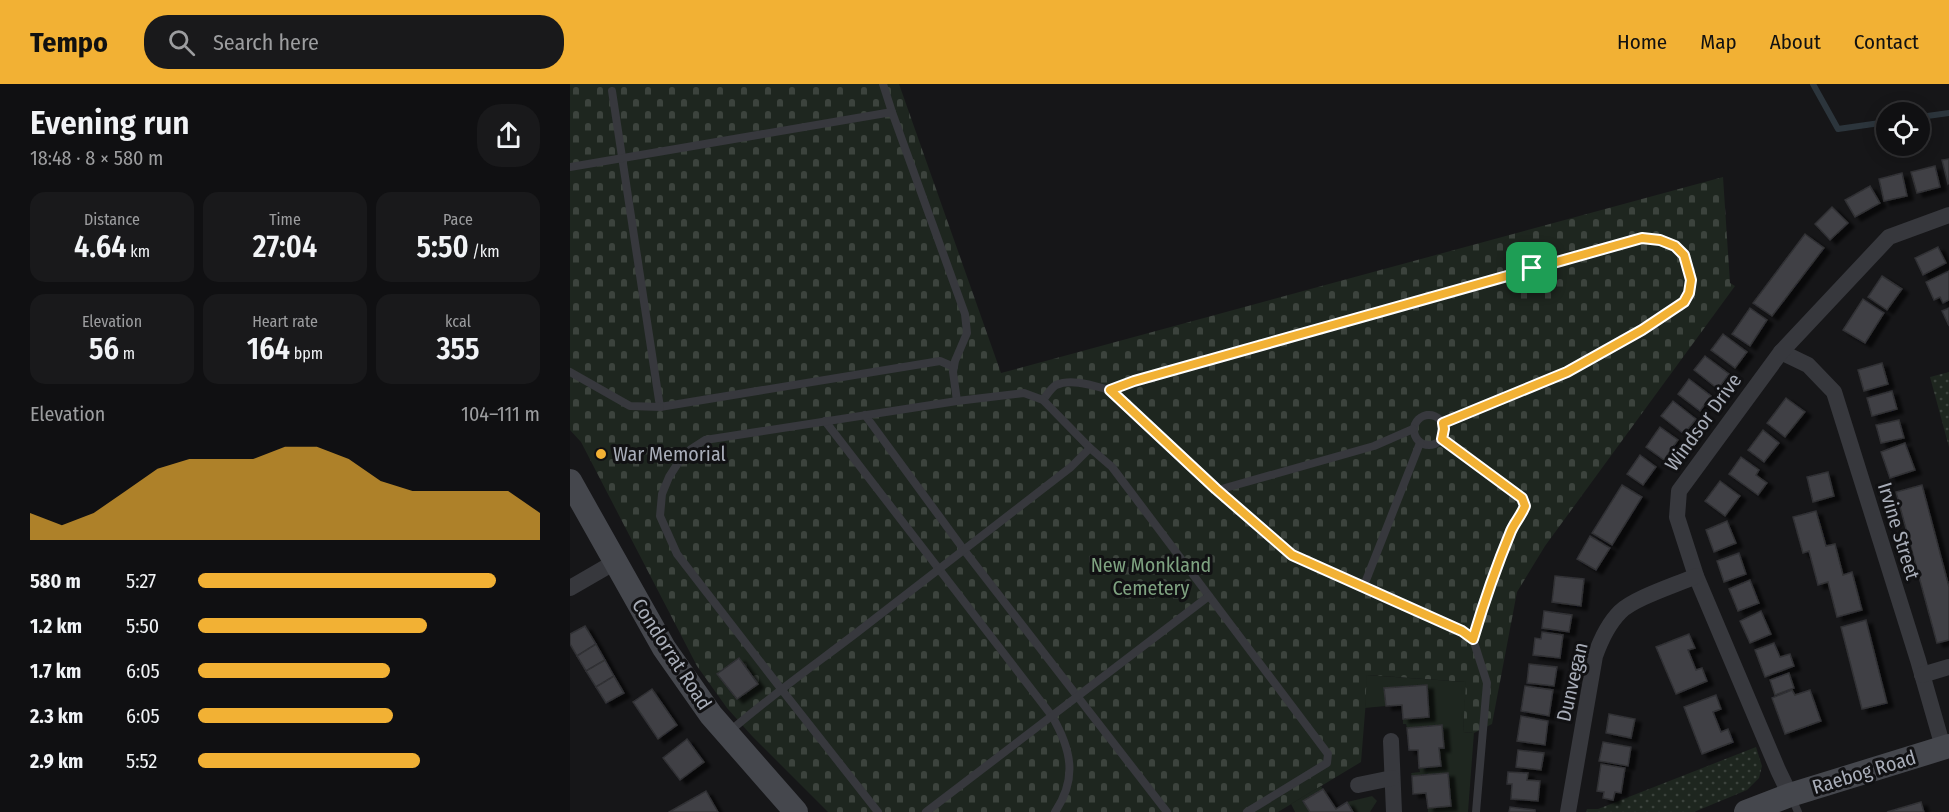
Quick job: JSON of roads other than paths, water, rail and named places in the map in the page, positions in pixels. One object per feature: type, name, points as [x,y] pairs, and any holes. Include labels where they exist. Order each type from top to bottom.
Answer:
[{"type":"main road","name":"Condorrat Road","points":[[570,481],[664,648],[711,715],[796,812]]},
{"type":"main road","name":"Raebog Road","points":[[1746,812],[1794,803],[1946,747]]},
{"type":"street","name":"Windsor Drive","points":[[1794,803],[1696,576],[1677,517],[1679,491],[1781,352],[1889,237],[1949,215]]},
{"type":"street","name":"Irvine Street","points":[[1781,352],[1808,365],[1834,392],[1946,747]]},
{"type":"street","points":[[570,588],[615,562]]},
{"type":"street","name":"Dunvegan","points":[[1568,812],[1598,646],[1619,613],[1629,605],[1696,576]]},
{"type":"street","points":[[1922,675],[1949,667]]},
{"type":"street","points":[[1390,741],[1394,812]]},
{"type":"street","points":[[1358,785],[1392,778]]},
{"type":"lane","points":[[883,84],[965,314],[967,333],[954,367],[957,401]]},
{"type":"lane","points":[[612,91],[660,407]]},
{"type":"lane","points":[[570,167],[892,112]]},
{"type":"lane","points":[[1110,390],[1146,377],[1642,238],[1660,240],[1675,246],[1684,255],[1691,280],[1689,293],[1684,302],[1642,330],[1567,372],[1443,423]]},
{"type":"lane","points":[[570,372],[630,406],[660,407],[940,361],[954,367]]},
{"type":"lane","points":[[1043,400],[1056,386],[1071,383],[1089,384],[1110,390],[1292,555],[1462,631],[1473,639]]},
{"type":"lane","points":[[878,812],[677,554],[660,516],[662,494],[678,463],[691,449],[705,440],[1023,393],[1043,400],[1112,467],[1328,754],[1327,763],[1247,812]]},
{"type":"lane","points":[[865,415],[964,550],[1167,812]]},
{"type":"lane","points":[[1218,490],[1374,446],[1413,429],[1418,419],[1427,415],[1437,417],[1443,423],[1444,429],[1442,439],[1430,446],[1420,443],[1413,429]]},
{"type":"lane","points":[[825,421],[1052,716],[1064,738],[1070,762],[1064,799],[1055,812]]},
{"type":"lane","points":[[1442,439],[1522,498],[1525,506],[1513,527],[1488,588],[1473,639],[1487,683],[1476,812]]},
{"type":"lane","points":[[1363,588],[1420,443]]},
{"type":"lane","points":[[727,734],[1071,467],[1090,448]]},
{"type":"lane","points":[[926,812],[1209,596]]},
{"type":"waterway","points":[[1813,84],[1838,129],[1876,124]]},
{"type":"waterway","points":[[1930,116],[1949,113]]},
{"type":"place","name":"War Memorial","points":[[601,454]]},
{"type":"park label","name":"New Monkland Cemetery","points":[[1151,576]]}]
